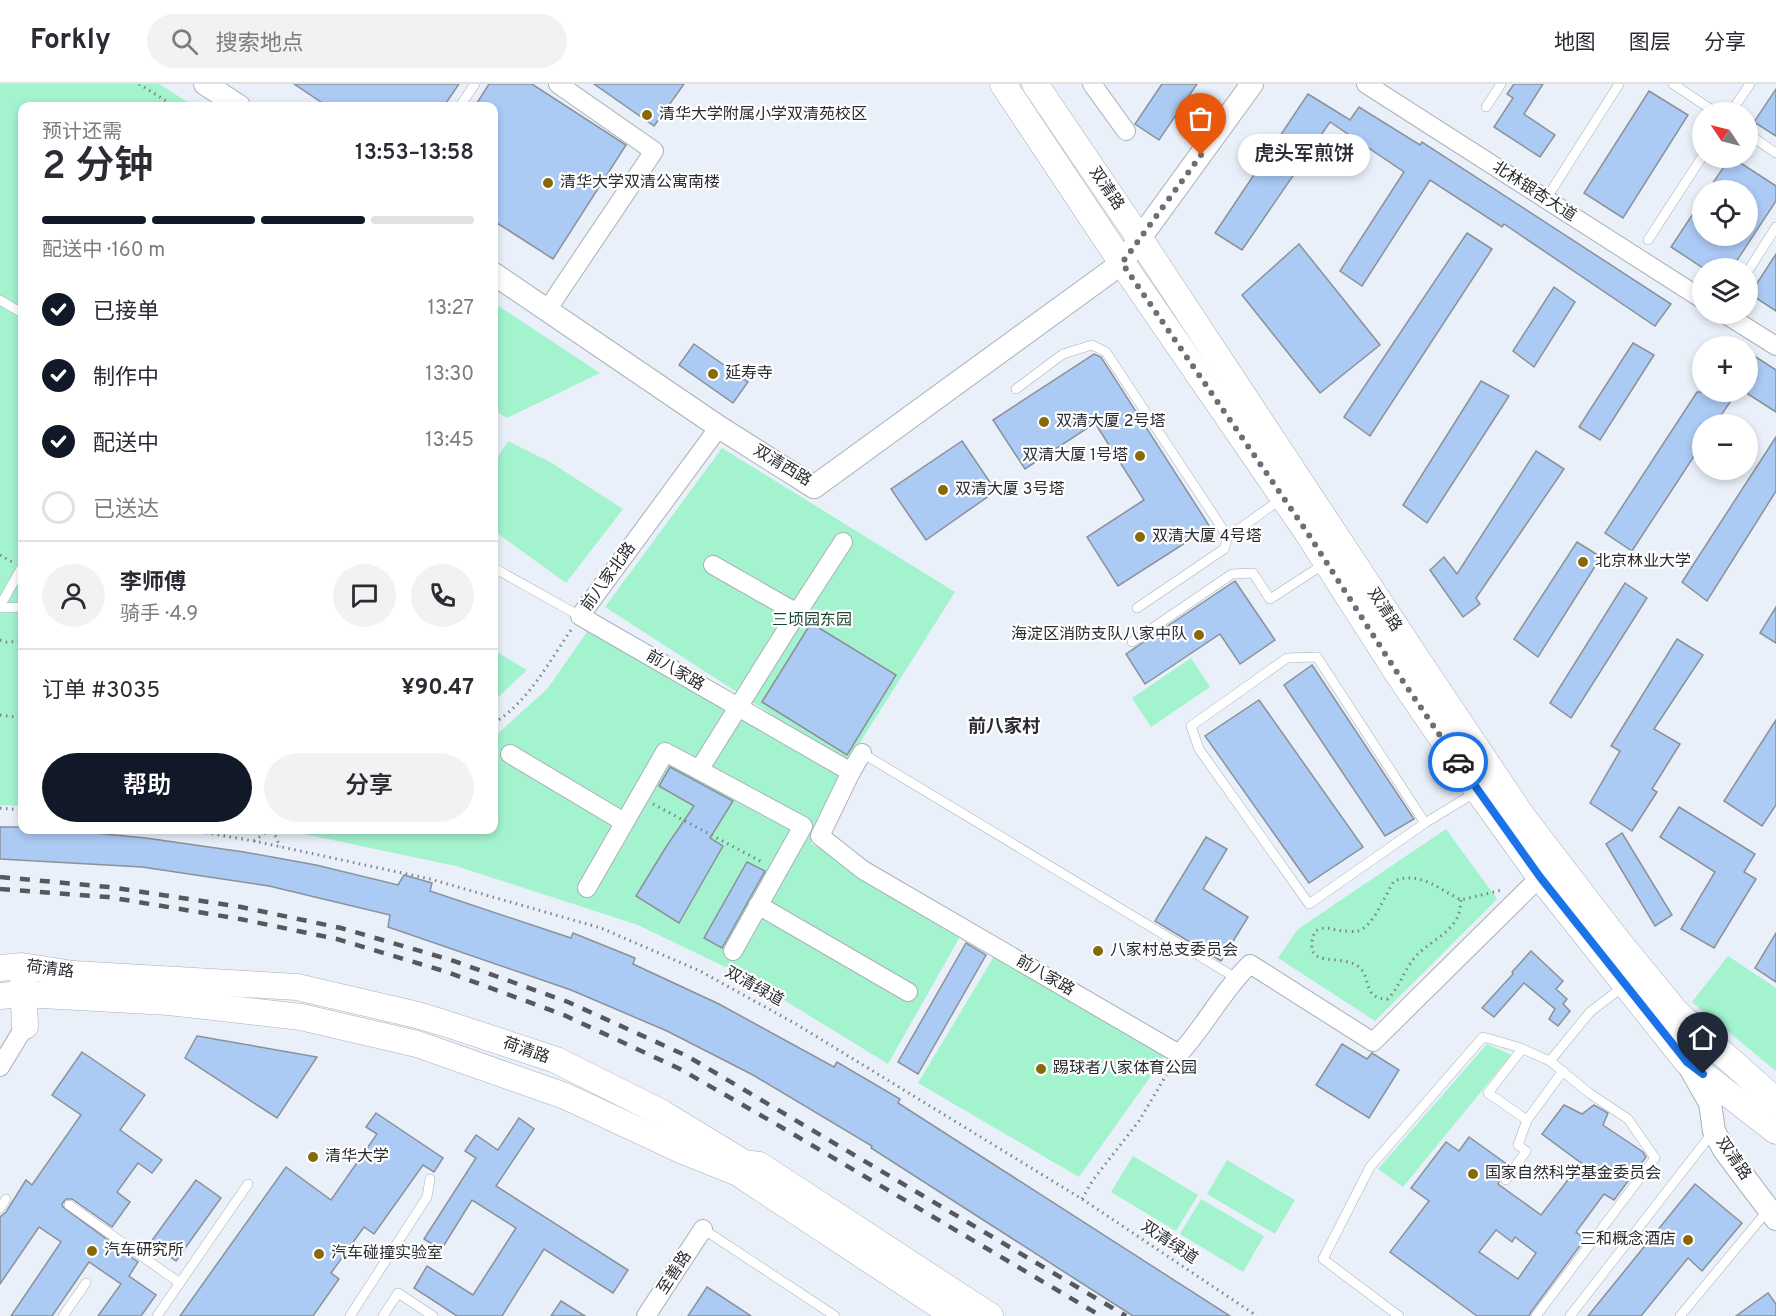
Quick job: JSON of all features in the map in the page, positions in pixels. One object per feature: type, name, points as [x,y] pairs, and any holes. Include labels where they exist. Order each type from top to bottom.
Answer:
[{"type":"main road","name":"双清路","points":[[1004,84],[1122,263],[1326,562],[1398,674],[1540,877],[1634,978],[1776,1101]]},
{"type":"main road","name":"双清路","points":[[1035,84],[1140,238],[1522,816],[1634,978],[1687,1062],[1776,1131]]},
{"type":"main road","points":[[11,967],[12,995],[25,1026]]},
{"type":"main road","name":"荷清路","points":[[11,967],[73,974],[297,987],[447,1024],[556,1060],[662,1113],[744,1163],[759,1165],[990,1316]]},
{"type":"main road","name":"荷清路","points":[[12,995],[169,1002],[301,1017],[417,1044],[565,1096],[682,1151],[738,1173],[955,1316]]},
{"type":"street","points":[[205,84],[233,102]]},
{"type":"street","points":[[547,310],[654,151],[558,84]]},
{"type":"street","points":[[1092,84],[1126,131]]},
{"type":"street","points":[[1122,263],[1252,84]]},
{"type":"street","name":"北林银杏大道","points":[[1366,84],[1692,293]]},
{"type":"street","name":"双清西路","points":[[498,277],[719,427],[814,487],[1122,263]]},
{"type":"street","points":[[1741,324],[1776,346]]},
{"type":"street","name":"前八家北路","points":[[580,616],[719,427]]},
{"type":"street","points":[[699,770],[737,706],[843,542]]},
{"type":"street","points":[[713,565],[797,614]]},
{"type":"street","name":"前八家路","points":[[580,616],[851,772],[820,836],[863,870],[1179,1054]]},
{"type":"street","points":[[587,888],[664,752],[803,826],[733,951]]},
{"type":"street","points":[[851,772],[862,753]]},
{"type":"street","points":[[510,754],[624,822]]},
{"type":"street","points":[[1179,1054],[1196,1036],[1236,978],[1250,964],[1373,1042],[1540,877]]},
{"type":"street","points":[[758,905],[908,992]]},
{"type":"street","points":[[0,1067],[25,1026]]},
{"type":"street","name":"双清路","points":[[1687,1062],[1710,1103],[1714,1131],[1724,1150],[1772,1214]]},
{"type":"street","name":"至善路","points":[[646,1316],[704,1229]]},
{"type":"lane","points":[[463,102],[475,84]]},
{"type":"lane","points":[[1486,107],[1501,84]]},
{"type":"lane","points":[[1546,199],[1619,84]]},
{"type":"lane","points":[[1673,84],[1700,102]]},
{"type":"lane","points":[[1738,102],[1750,84]]},
{"type":"lane","points":[[1758,141],[1776,153]]},
{"type":"lane","points":[[1648,240],[1695,168]]},
{"type":"lane","points":[[1756,258],[1776,227]]},
{"type":"lane","points":[[0,300],[18,311]]},
{"type":"lane","points":[[1016,389],[1063,354],[1092,345],[1106,352],[1228,537]]},
{"type":"lane","points":[[1137,608],[1224,549],[1228,537],[1283,498]]},
{"type":"lane","points":[[1132,642],[1232,574],[1253,573],[1270,599],[1326,562]]},
{"type":"lane","points":[[498,570],[580,616]]},
{"type":"lane","points":[[18,574],[0,607],[18,608]]},
{"type":"lane","points":[[1425,823],[1317,657],[1287,658],[1191,726],[1199,749],[1310,904],[1425,823],[1478,791]]},
{"type":"lane","points":[[862,753],[1236,978]]},
{"type":"lane","points":[[1550,1061],[1590,1012],[1634,978]]},
{"type":"lane","points":[[1399,1316],[1323,1259],[1370,1167],[1483,1037],[1522,1048],[1550,1061],[1589,1093],[1628,1119],[1655,1158],[1536,1316]]},
{"type":"lane","points":[[1522,1048],[1488,1093],[1527,1120]]},
{"type":"lane","points":[[1506,1180],[1526,1151],[1518,1145],[1527,1120],[1563,1071]]},
{"type":"lane","points":[[1570,1316],[1714,1131]]},
{"type":"lane","points":[[350,1316],[427,1197],[430,1179]]},
{"type":"lane","points":[[157,1316],[248,1184]]},
{"type":"lane","points":[[69,1205],[180,1283]]},
{"type":"lane","points":[[1680,1316],[1772,1214]]},
{"type":"lane","points":[[704,1229],[835,1316]]},
{"type":"lane","points":[[63,1316],[86,1283]]},
{"type":"lane","points":[[383,1316],[398,1293],[433,1316]]},
{"type":"path","points":[[139,84],[168,102]]},
{"type":"path","name":"前八家北路","points":[[498,720],[531,689],[580,616]]},
{"type":"path","points":[[0,640],[18,641]]},
{"type":"path","points":[[0,715],[18,717]]},
{"type":"path","points":[[638,796],[777,871]]},
{"type":"path","points":[[0,808],[18,810]]},
{"type":"path","name":"双清绿道","points":[[217,834],[430,879],[601,928],[699,971],[796,1024],[1082,1199],[1257,1316]]},
{"type":"path","points":[[254,841],[265,834]]},
{"type":"path","points":[[273,834],[280,847]]},
{"type":"path","points":[[1461,900],[1459,917],[1417,956],[1388,999],[1379,999],[1372,993],[1359,967],[1350,962],[1322,959],[1313,952],[1311,943],[1315,930],[1324,927],[1357,932],[1374,917],[1394,881],[1406,877],[1420,878],[1461,900],[1507,888]]},
{"type":"path","points":[[1082,1199],[1093,1180],[1139,1121],[1179,1054]]},
{"type":"green space","points":[[0,84],[159,84],[188,102],[18,102],[18,806],[0,805]]},
{"type":"green space","points":[[498,306],[600,373],[507,418],[498,412]]},
{"type":"green space","points":[[508,441],[550,462],[623,509],[566,583],[498,534],[498,457]]},
{"type":"green space","name":"三顷园东园","points":[[722,448],[955,592],[847,763],[605,607]]},
{"type":"green space","points":[[589,629],[845,776],[811,843],[962,933],[888,1064],[750,979],[638,925],[456,866],[304,834],[498,834],[498,733],[548,688]]},
{"type":"green space","points":[[498,652],[527,670],[498,697]]},
{"type":"green space","points":[[1191,658],[1210,687],[1151,727],[1132,698]]},
{"type":"green space","points":[[1446,829],[1497,899],[1375,1021],[1278,958],[1298,929]]},
{"type":"green space","name":"踢球者八家体育公园","points":[[996,953],[1166,1055],[1079,1177],[918,1083]]},
{"type":"green space","points":[[1728,956],[1776,988],[1776,1071],[1692,1002]]},
{"type":"green space","points":[[1487,1044],[1511,1055],[1403,1187],[1378,1169]]},
{"type":"green space","points":[[1133,1156],[1198,1195],[1176,1231],[1111,1192]]},
{"type":"green space","points":[[1227,1160],[1295,1200],[1275,1234],[1207,1194]]},
{"type":"green space","points":[[1201,1199],[1264,1236],[1243,1272],[1180,1234]]},
{"type":"building","points":[[294,84],[459,84],[447,102],[321,102]]},
{"type":"building","name":"清华大学双清公寓南楼","points":[[489,84],[532,84],[626,145],[553,259],[498,224],[498,102],[478,102]]},
{"type":"building","points":[[594,84],[684,84],[654,126]]},
{"type":"building","points":[[1162,84],[1197,84],[1159,140],[1135,124]]},
{"type":"building","points":[[1514,84],[1543,84],[1524,114],[1555,135],[1540,157],[1494,127],[1513,98],[1507,94]]},
{"type":"building","points":[[1776,89],[1776,136],[1758,125],[1758,116]]},
{"type":"building","points":[[1649,91],[1688,115],[1623,218],[1584,193]]},
{"type":"building","points":[[1308,94],[1350,120],[1359,107],[1420,145],[1422,142],[1671,304],[1655,326],[1504,224],[1502,227],[1430,180],[1362,286],[1340,271],[1404,172],[1330,122],[1242,250],[1215,233]]},
{"type":"building","points":[[1723,168],[1748,168],[1776,186],[1776,201],[1758,228],[1758,180],[1715,180]]},
{"type":"building","points":[[1692,215],[1692,246],[1746,246],[1739,258],[1692,258],[1692,261],[1671,247]]},
{"type":"building","points":[[1467,233],[1492,249],[1370,436],[1344,417]]},
{"type":"building","points":[[1299,244],[1380,345],[1320,393],[1242,295]]},
{"type":"building","points":[[1776,254],[1776,311],[1758,299],[1758,282]]},
{"type":"building","points":[[1554,287],[1575,302],[1534,367],[1513,351]]},
{"type":"building","points":[[1633,343],[1654,355],[1600,440],[1579,427]]},
{"type":"building","name":"延寿寺","points":[[694,344],[748,382],[733,403],[679,365]]},
{"type":"building","points":[[1094,354],[1101,357],[1210,527],[1118,586],[1087,537],[1144,500],[1095,423],[1025,469],[993,420]]},
{"type":"building","points":[[1758,358],[1776,370],[1776,412],[1758,400]]},
{"type":"building","points":[[1481,381],[1509,396],[1427,523],[1403,505]]},
{"type":"building","points":[[1692,400],[1692,402],[1730,402],[1722,414],[1692,414],[1692,459],[1632,551],[1605,533]]},
{"type":"building","points":[[1776,437],[1776,491],[1707,601],[1682,582],[1748,480],[1758,480],[1758,465]]},
{"type":"building","name":"双清大厦 3号塔","points":[[962,441],[996,491],[926,540],[891,489]]},
{"type":"building","points":[[1536,451],[1564,469],[1476,598],[1480,604],[1463,617],[1430,570],[1444,557],[1457,574]]},
{"type":"building","points":[[1577,542],[1601,557],[1538,657],[1514,639]]},
{"type":"building","points":[[1235,581],[1275,640],[1240,664],[1220,634],[1145,684],[1126,654]]},
{"type":"building","points":[[1625,583],[1647,598],[1571,718],[1550,703]]},
{"type":"building","points":[[1776,607],[1776,643],[1760,633]]},
{"type":"building","points":[[811,623],[896,675],[847,755],[762,702]]},
{"type":"building","points":[[1677,639],[1703,655],[1654,729],[1680,744],[1652,789],[1657,792],[1632,831],[1590,803],[1620,751],[1611,746]]},
{"type":"building","points":[[1312,665],[1414,819],[1385,836],[1284,685]]},
{"type":"building","points":[[1259,700],[1363,847],[1309,883],[1205,736]]},
{"type":"building","points":[[1776,720],[1776,805],[1762,826],[1724,801]]},
{"type":"building","points":[[670,767],[733,801],[710,838],[723,846],[679,923],[636,896],[694,806],[659,786]]},
{"type":"building","points":[[1679,807],[1755,854],[1744,872],[1756,879],[1714,948],[1681,929],[1715,872],[1660,837]]},
{"type":"building","points":[[0,827],[18,827],[18,834],[104,834],[146,838],[316,865],[398,885],[404,875],[432,883],[430,891],[571,938],[573,933],[635,958],[633,964],[719,1004],[834,1067],[837,1062],[900,1099],[898,1103],[1230,1316],[1133,1316],[871,1148],[872,1146],[753,1075],[667,1031],[571,990],[388,927],[390,915],[269,886],[142,867],[0,859]]},
{"type":"building","points":[[1622,833],[1672,915],[1655,926],[1606,844]]},
{"type":"building","points":[[1206,837],[1227,849],[1203,889],[1248,917],[1221,961],[1155,921]]},
{"type":"building","points":[[747,862],[765,871],[722,948],[704,938]]},
{"type":"building","points":[[1776,933],[1776,982],[1755,968]]},
{"type":"building","points":[[966,943],[986,955],[918,1074],[898,1062]]},
{"type":"building","points":[[1531,951],[1563,981],[1556,989],[1567,999],[1563,1004],[1570,1011],[1558,1026],[1549,1019],[1555,1009],[1524,983],[1494,1017],[1482,1008]]},
{"type":"building","points":[[197,1036],[317,1057],[277,1118],[185,1058]]},
{"type":"building","points":[[1342,1044],[1367,1059],[1372,1053],[1399,1070],[1369,1118],[1316,1085]]},
{"type":"building","points":[[82,1052],[145,1095],[120,1130],[162,1160],[152,1173],[138,1163],[117,1192],[130,1202],[112,1227],[72,1199],[66,1199],[62,1204],[138,1262],[129,1276],[156,1295],[141,1316],[98,1316],[121,1284],[89,1262],[52,1316],[11,1316],[61,1242],[39,1227],[0,1284],[0,1217],[6,1212],[26,1180],[32,1185],[81,1115],[52,1095]]},
{"type":"building","points":[[1564,1105],[1582,1114],[1594,1105],[1608,1113],[1603,1125],[1643,1152],[1646,1157],[1614,1200],[1604,1194],[1576,1232],[1585,1239],[1529,1316],[1477,1316],[1390,1252],[1429,1201],[1411,1188],[1446,1142],[1459,1151],[1469,1137],[1508,1165],[1498,1184],[1541,1215],[1581,1163],[1542,1134]],"holes":[[[1496,1230],[1512,1242],[1515,1237],[1536,1253],[1518,1279],[1479,1252]]]},
{"type":"building","points":[[376,1113],[443,1158],[434,1172],[423,1165],[374,1234],[364,1227],[331,1273],[339,1279],[313,1316],[180,1316],[286,1167],[331,1200],[377,1134],[366,1127]]},
{"type":"building","points":[[519,1118],[534,1129],[496,1186],[628,1270],[613,1293],[544,1249],[502,1316],[457,1316],[414,1288],[427,1266],[473,1295],[516,1228],[472,1200],[441,1250],[424,1239],[476,1158],[465,1151],[476,1135],[498,1150]]},
{"type":"building","points":[[196,1180],[221,1198],[176,1261],[150,1243]]},
{"type":"building","name":"三和概念酒店","points":[[1695,1184],[1742,1223],[1702,1271],[1688,1258],[1641,1316],[1588,1316]]},
{"type":"building","points":[[707,1287],[751,1316],[688,1316]]},
{"type":"building","points":[[1768,1293],[1776,1304],[1776,1316],[1736,1316]]},
{"type":"building","points":[[561,1301],[585,1316],[551,1316]]},
{"type":"railway","points":[[0,877],[109,887],[241,907],[341,928],[451,960],[568,1002],[687,1056],[1126,1316]]},
{"type":"railway","points":[[0,889],[108,897],[240,919],[337,939],[447,972],[564,1015],[680,1069],[1101,1316]]},
{"type":"way so far","points":[[1201,155],[1122,263],[1307,532],[1398,674],[1458,762]]},
{"type":"place","name":"清华大学附属小学双清苑校区","points":[[647,115]]},
{"type":"place","name":"虎头军煎饼","points":[[1201,155]]},
{"type":"place","name":"清华大学双清公寓南楼","points":[[548,183]]},
{"type":"place","name":"延寿寺","points":[[713,374]]},
{"type":"place","name":"双清大厦 2号塔","points":[[1044,422]]},
{"type":"place","name":"双清大厦 1号塔","points":[[1140,456]]},
{"type":"place","name":"双清大厦 3号塔","points":[[943,490]]},
{"type":"place","name":"双清大厦 4号塔","points":[[1140,537]]},
{"type":"place","name":"北京林业大学","points":[[1583,562]]},
{"type":"place","name":"海淀区消防支队八家中队","points":[[1199,635]]},
{"type":"place","name":"八家村总支委员会","points":[[1098,951]]},
{"type":"place","name":"踢球者八家体育公园","points":[[1041,1069]]},
{"type":"place","name":"清华大学","points":[[313,1157]]},
{"type":"place","name":"国家自然科学基金委员会","points":[[1473,1174]]},
{"type":"place","name":"三和概念酒店","points":[[1688,1240]]},
{"type":"place","name":"汽车研究所","points":[[92,1251]]},
{"type":"place","name":"汽车碰撞实验室","points":[[319,1254]]},
{"type":"district","name":"前八家村","points":[[1004,727]]},
{"type":"route","points":[[1458,762],[1540,877],[1687,1062],[1703,1074]]}]
